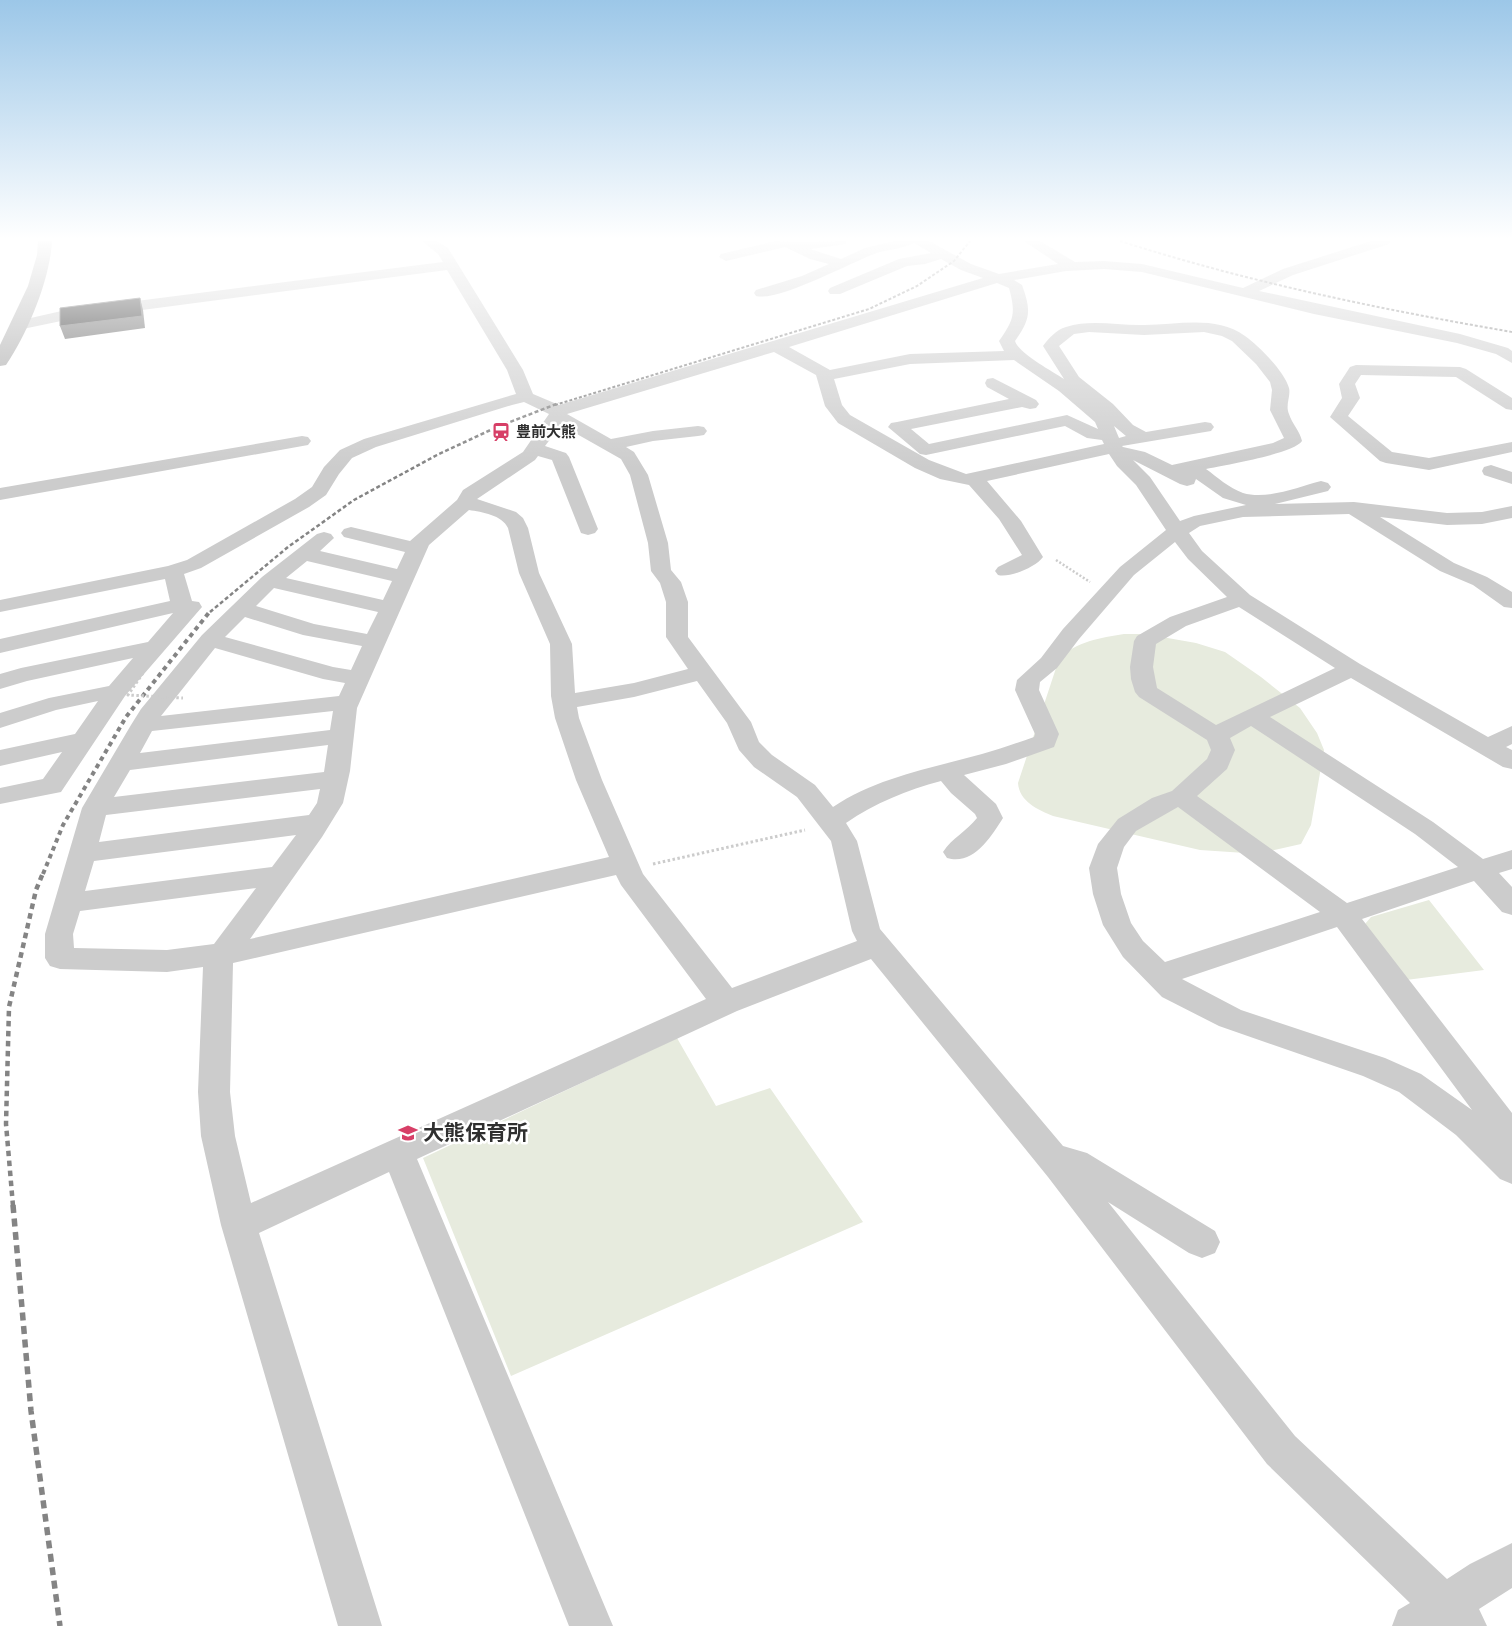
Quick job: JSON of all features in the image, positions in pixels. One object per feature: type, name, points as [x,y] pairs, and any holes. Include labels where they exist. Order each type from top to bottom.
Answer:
[{"type":"main road","points":[[0,361],[21,317]]},
{"type":"street","points":[[18,325],[57,317]]},
{"type":"street","points":[[484,317],[516,370],[526,397]]},
{"type":"street","points":[[360,1626],[239,1225],[218,1136],[214,1092],[218,961],[318,823],[330,803],[348,702],[420,542],[464,503],[470,494],[529,456],[558,413],[643,384],[871,317]]},
{"type":"street","points":[[1020,317],[1018,326],[1007,341],[1008,346],[1017,355],[1065,387],[1103,420],[1124,462],[1143,482],[1195,555],[1242,600],[1352,669],[1512,761]]},
{"type":"street","points":[[1355,317],[1472,342],[1502,351],[1512,358]]},
{"type":"street","points":[[1144,438],[1127,429],[1107,408],[1073,380],[1051,346],[1057,338],[1070,330],[1088,327],[1144,330],[1207,328],[1225,332],[1238,338],[1275,376],[1280,385],[1279,409],[1293,441],[1279,447],[1172,471]]},
{"type":"street","points":[[1404,343],[1459,344],[1472,342]]},
{"type":"street","points":[[775,346],[824,373],[834,406],[844,419],[922,464],[947,475],[966,480],[1114,444],[1206,426]]},
{"type":"street","points":[[824,376],[910,359],[1017,355]]},
{"type":"street","points":[[1512,405],[1460,372],[1356,370],[1347,384],[1351,398],[1339,417],[1386,457],[1429,464],[1512,447]]},
{"type":"street","points":[[993,383],[1055,422]]},
{"type":"street","points":[[0,616],[76,600],[174,575],[302,503],[319,491],[331,471],[346,454],[370,443],[509,400],[526,397],[558,413],[628,456],[640,475],[658,543],[661,571],[670,582],[676,602],[676,637],[739,722],[748,745],[762,762],[806,791],[832,822],[844,841],[866,931],[876,945],[1053,1158],[1281,1450],[1442,1619],[1485,1579],[1512,1564]]},
{"type":"street","points":[[1024,401],[897,427],[926,450],[1067,420],[1172,471],[1243,511]]},
{"type":"street","points":[[609,445],[654,436],[698,431]]},
{"type":"street","points":[[0,494],[187,463],[302,441]]},
{"type":"street","points":[[535,449],[560,457],[588,528]]},
{"type":"street","points":[[1191,467],[1230,494],[1244,499],[1269,498],[1321,488]]},
{"type":"street","points":[[1490,471],[1512,478]]},
{"type":"street","points":[[973,478],[988,492],[1020,533],[1033,556],[1005,571]]},
{"type":"street","points":[[464,503],[504,514],[512,518],[517,525],[530,567],[529,573],[561,644],[564,701],[567,718],[589,780],[631,878],[726,1003]]},
{"type":"street","points":[[832,822],[845,810],[893,787],[1045,742],[1048,734],[1027,690],[1029,680],[1049,663],[1070,634],[1126,571],[1177,531],[1194,522],[1243,511],[1310,508],[1354,508],[1447,519],[1482,518],[1512,512]]},
{"type":"street","points":[[1354,508],[1447,567],[1480,581],[1512,602]]},
{"type":"street","points":[[351,533],[417,549]]},
{"type":"street","points":[[324,538],[269,581],[210,640],[143,725],[95,808],[59,934],[60,958],[167,961],[244,951],[626,866]]},
{"type":"street","points":[[304,554],[404,577]]},
{"type":"street","points":[[174,575],[182,605]]},
{"type":"street","points":[[0,606],[174,575]]},
{"type":"street","points":[[269,581],[390,608]]},
{"type":"street","points":[[76,600],[84,662]]},
{"type":"street","points":[[1242,600],[1225,603],[1156,632],[1145,641],[1140,673],[1147,692],[1197,726],[1217,736],[1223,750],[1218,763],[1181,797],[1161,804],[1127,825],[1111,844],[1103,868],[1107,894],[1117,925],[1133,949],[1173,989],[1230,1018],[1374,1067],[1410,1084],[1468,1125],[1510,1158]]},
{"type":"street","points":[[0,646],[182,605],[191,607],[116,692],[52,786],[0,796]]},
{"type":"street","points":[[241,609],[310,630],[375,642]]},
{"type":"street","points":[[210,640],[331,674],[359,678]]},
{"type":"street","points":[[26,713],[11,678],[155,647]]},
{"type":"street","points":[[1217,736],[1252,716],[1352,669]]},
{"type":"street","points":[[564,701],[579,700],[660,684],[702,672]]},
{"type":"street","points":[[0,721],[35,709],[116,692]]},
{"type":"street","points":[[143,725],[348,702]]},
{"type":"street","points":[[1252,716],[1424,828],[1480,870],[1512,905]]},
{"type":"street","points":[[1487,747],[1512,734]]},
{"type":"street","points":[[121,763],[342,736]]},
{"type":"street","points":[[0,758],[84,740]]},
{"type":"street","points":[[947,771],[960,787],[987,810],[990,818],[979,834],[956,852]]},
{"type":"street","points":[[95,808],[335,779]]},
{"type":"street","points":[[1181,797],[1288,873],[1342,915],[1510,1158]]},
{"type":"street","points":[[82,853],[318,823]]},
{"type":"street","points":[[1160,975],[1512,859]]},
{"type":"street","points":[[68,904],[281,875]]},
{"type":"street","points":[[239,1225],[726,1003],[876,945]]},
{"type":"street","points":[[398,1153],[591,1626]]},
{"type":"street","points":[[1053,1158],[1076,1163],[1202,1242]]},
{"type":"path","points":[[1030,550],[1044,552],[1107,593]]},
{"type":"path","points":[[133,673],[143,673],[128,695],[183,698]]},
{"type":"path","points":[[626,866],[832,822]]},
{"type":"shaded area","points":[[1124,634],[1145,634],[1196,643],[1225,652],[1261,677],[1300,708],[1317,733],[1324,750],[1311,825],[1301,844],[1270,851],[1245,853],[1200,850],[1053,816],[1041,811],[1026,800],[1019,789],[1018,783],[1059,659],[1081,644]]},
{"type":"shaded area","points":[[1429,900],[1484,970],[1406,980],[1365,924],[1371,917]]},
{"type":"shaded area","points":[[677,1038],[716,1106],[770,1088],[863,1222],[511,1376],[423,1158]]},
{"type":"building","points":[[60,317],[135,317],[60,326]]},
{"type":"railway","points":[[555,405],[843,317]]},
{"type":"railway","points":[[1429,317],[1512,332]]},
{"type":"railway","points":[[210,612],[288,547],[354,500],[437,455],[497,427],[559,403]]},
{"type":"railway","points":[[43,874],[63,825],[126,717],[211,610]]},
{"type":"railway","points":[[13,1206],[6,1124],[9,1007],[36,890],[43,873]]},
{"type":"railway","points":[[13,1205],[31,1411],[60,1626]]},
{"type":"place","name":"豊前大熊","points":[[501,432]]},
{"type":"place","name":"大熊保育所","points":[[408,1133]]}]
